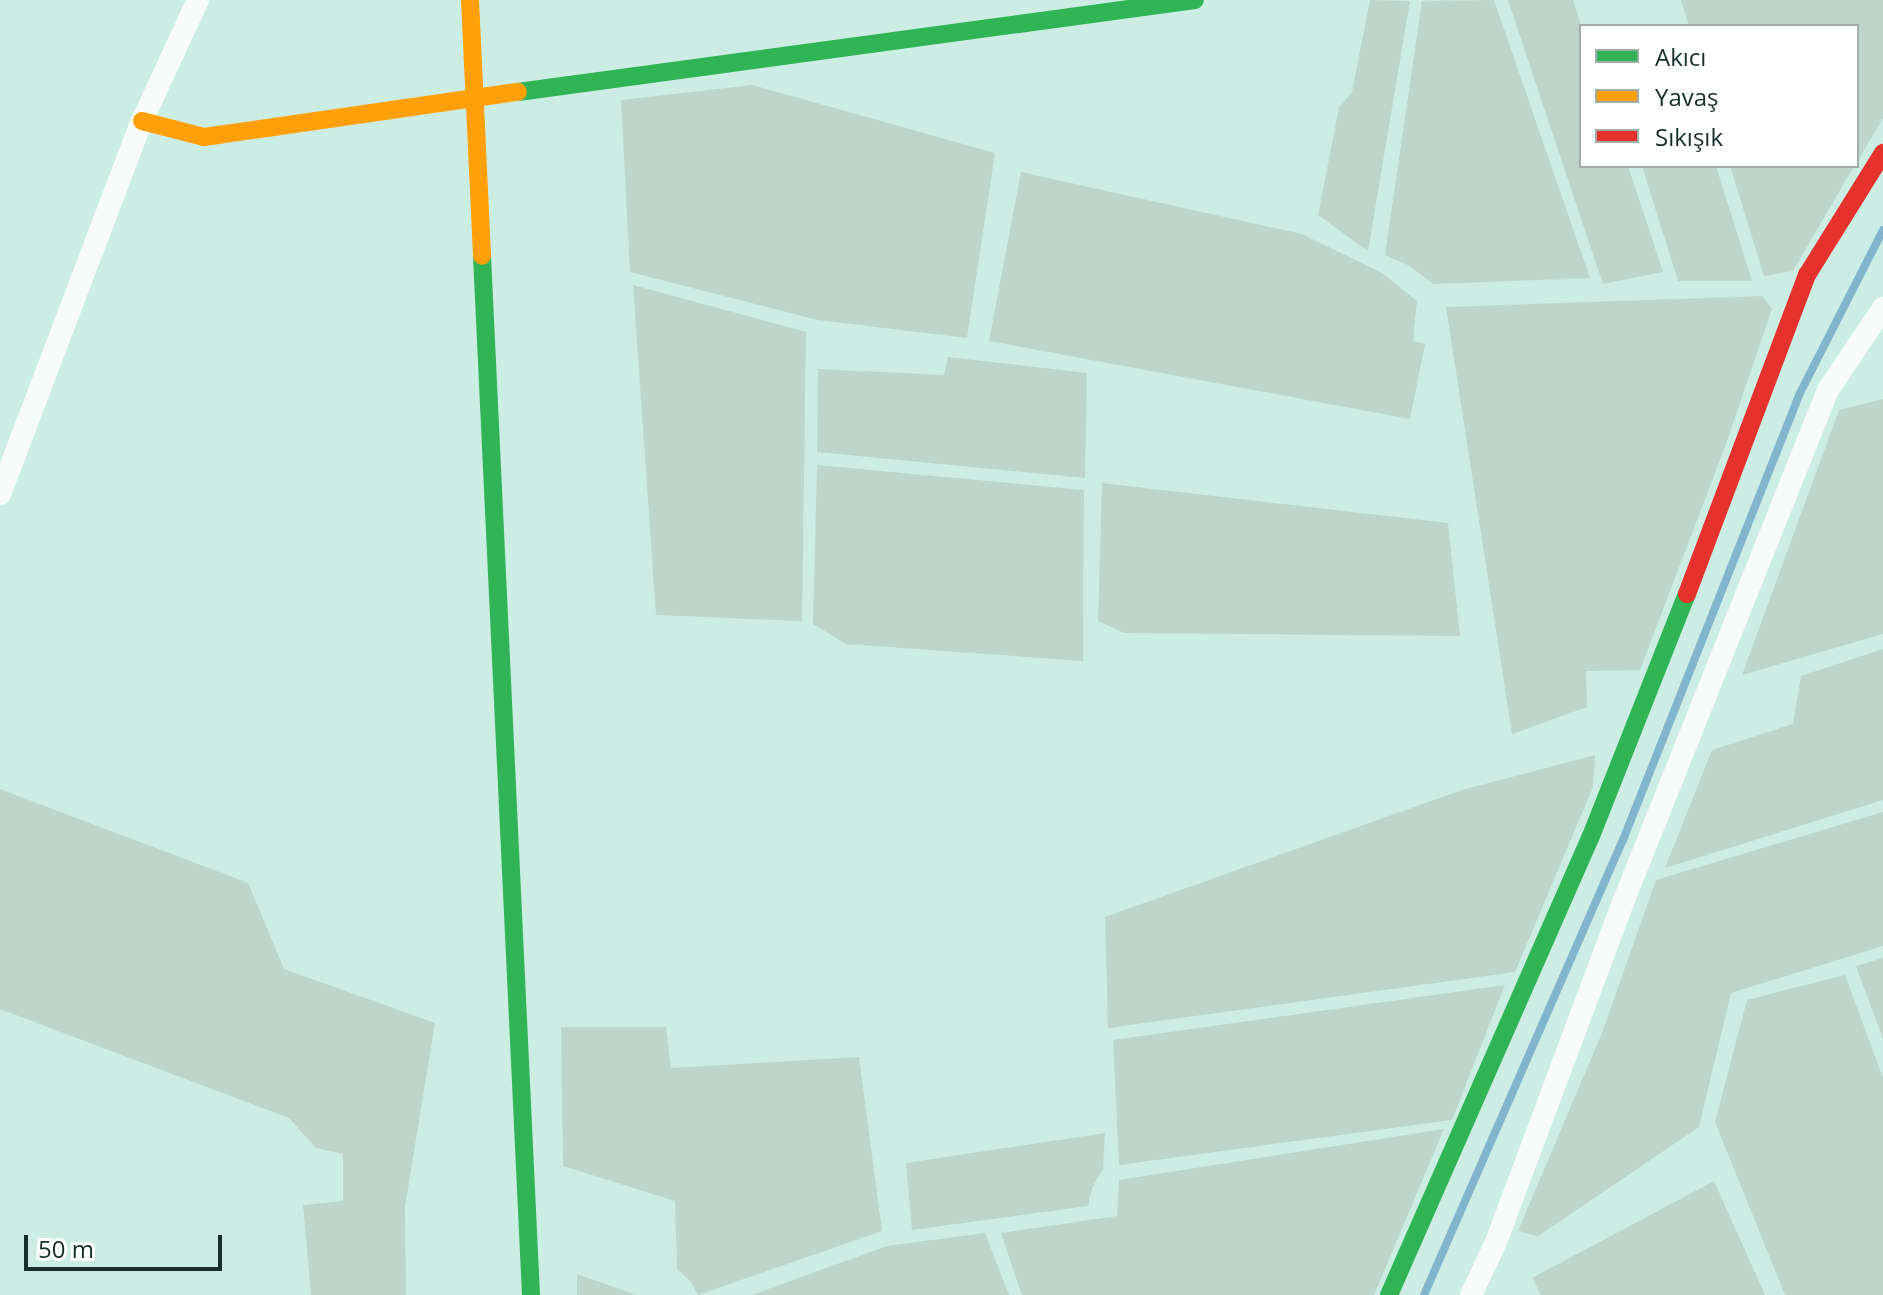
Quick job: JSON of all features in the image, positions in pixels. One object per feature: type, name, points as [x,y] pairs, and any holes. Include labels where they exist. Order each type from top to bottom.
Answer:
[{"type":"street","points":[[0,494],[142,121],[198,0]]},
{"type":"street","points":[[470,0],[531,1295]]},
{"type":"street","points":[[142,121],[204,137],[474,96],[584,85],[1195,0]]},
{"type":"street","points":[[1389,1295],[1591,836],[1732,480],[1807,275],[1883,153]]},
{"type":"street","points":[[1471,1295],[1496,1242],[1624,900],[1828,390],[1883,308]]},
{"type":"building","points":[[1370,0],[1410,1],[1368,251],[1318,215],[1339,108],[1352,92]]},
{"type":"building","points":[[1494,0],[1590,278],[1433,284],[1410,266],[1385,255],[1422,1]]},
{"type":"building","points":[[1508,0],[1573,0],[1581,24],[1579,168],[1629,168],[1663,272],[1603,284]]},
{"type":"building","points":[[1681,0],[1883,0],[1883,118],[1859,159],[1859,24],[1688,24]]},
{"type":"building","points":[[752,85],[995,153],[967,338],[818,320],[630,272],[621,100]]},
{"type":"building","points":[[1643,168],[1717,168],[1752,281],[1678,281]]},
{"type":"building","points":[[1731,168],[1853,168],[1793,271],[1764,276]]},
{"type":"building","points":[[1021,172],[1302,234],[1382,273],[1417,301],[1413,341],[1425,344],[1410,419],[989,341]]},
{"type":"building","points":[[633,285],[806,332],[802,621],[656,615]]},
{"type":"building","points":[[1762,296],[1772,309],[1726,444],[1640,670],[1586,671],[1587,707],[1512,734],[1446,307]]},
{"type":"building","points":[[948,357],[1087,373],[1085,478],[817,452],[818,369],[944,375]]},
{"type":"building","points":[[1883,399],[1883,634],[1742,675],[1839,410]]},
{"type":"building","points":[[817,465],[1084,490],[1083,661],[846,644],[813,624]]},
{"type":"building","points":[[1102,483],[1448,523],[1460,636],[1124,633],[1098,621]]},
{"type":"building","points":[[1883,649],[1883,800],[1665,868],[1712,750],[1793,724],[1801,676]]},
{"type":"building","points":[[1595,755],[1593,787],[1515,972],[1108,1028],[1105,917],[1462,790]]},
{"type":"building","points":[[0,789],[248,883],[284,969],[435,1023],[405,1207],[406,1295],[311,1295],[303,1205],[343,1201],[343,1154],[316,1148],[289,1118],[0,1009]]},
{"type":"building","points":[[1883,812],[1883,946],[1731,993],[1699,1127],[1538,1236],[1518,1231],[1602,1033],[1656,880]]},
{"type":"building","points":[[1883,958],[1883,1039],[1856,966]]},
{"type":"building","points":[[1845,975],[1883,1078],[1883,1295],[1785,1295],[1715,1122],[1747,1000]]},
{"type":"building","points":[[1505,985],[1452,1120],[1119,1165],[1113,1040]]},
{"type":"building","points":[[561,1027],[666,1027],[671,1068],[859,1057],[882,1231],[698,1295],[691,1282],[677,1269],[675,1201],[563,1166]]},
{"type":"building","points":[[1444,1129],[1374,1295],[1022,1295],[1001,1233],[1117,1216],[1119,1180]]},
{"type":"building","points":[[1105,1133],[1103,1169],[1092,1188],[1088,1206],[912,1230],[906,1163]]},
{"type":"building","points":[[1714,1181],[1765,1295],[1541,1295],[1532,1278]]},
{"type":"building","points":[[985,1233],[1009,1295],[752,1295],[887,1246]]},
{"type":"building","points":[[577,1274],[636,1295],[577,1295]]},
{"type":"waterway","points":[[1424,1295],[1623,840],[1800,393],[1883,230]]},
{"type":"traffic: fast","points":[[518,92],[1195,0]]},
{"type":"traffic: fast","points":[[482,256],[531,1295]]},
{"type":"traffic: fast","points":[[1389,1295],[1591,836],[1687,594]]},
{"type":"traffic: slow","points":[[470,0],[482,256]]},
{"type":"traffic: slow","points":[[142,121],[204,137],[518,92]]},
{"type":"traffic: jam","points":[[1687,594],[1807,275],[1883,153]]}]
